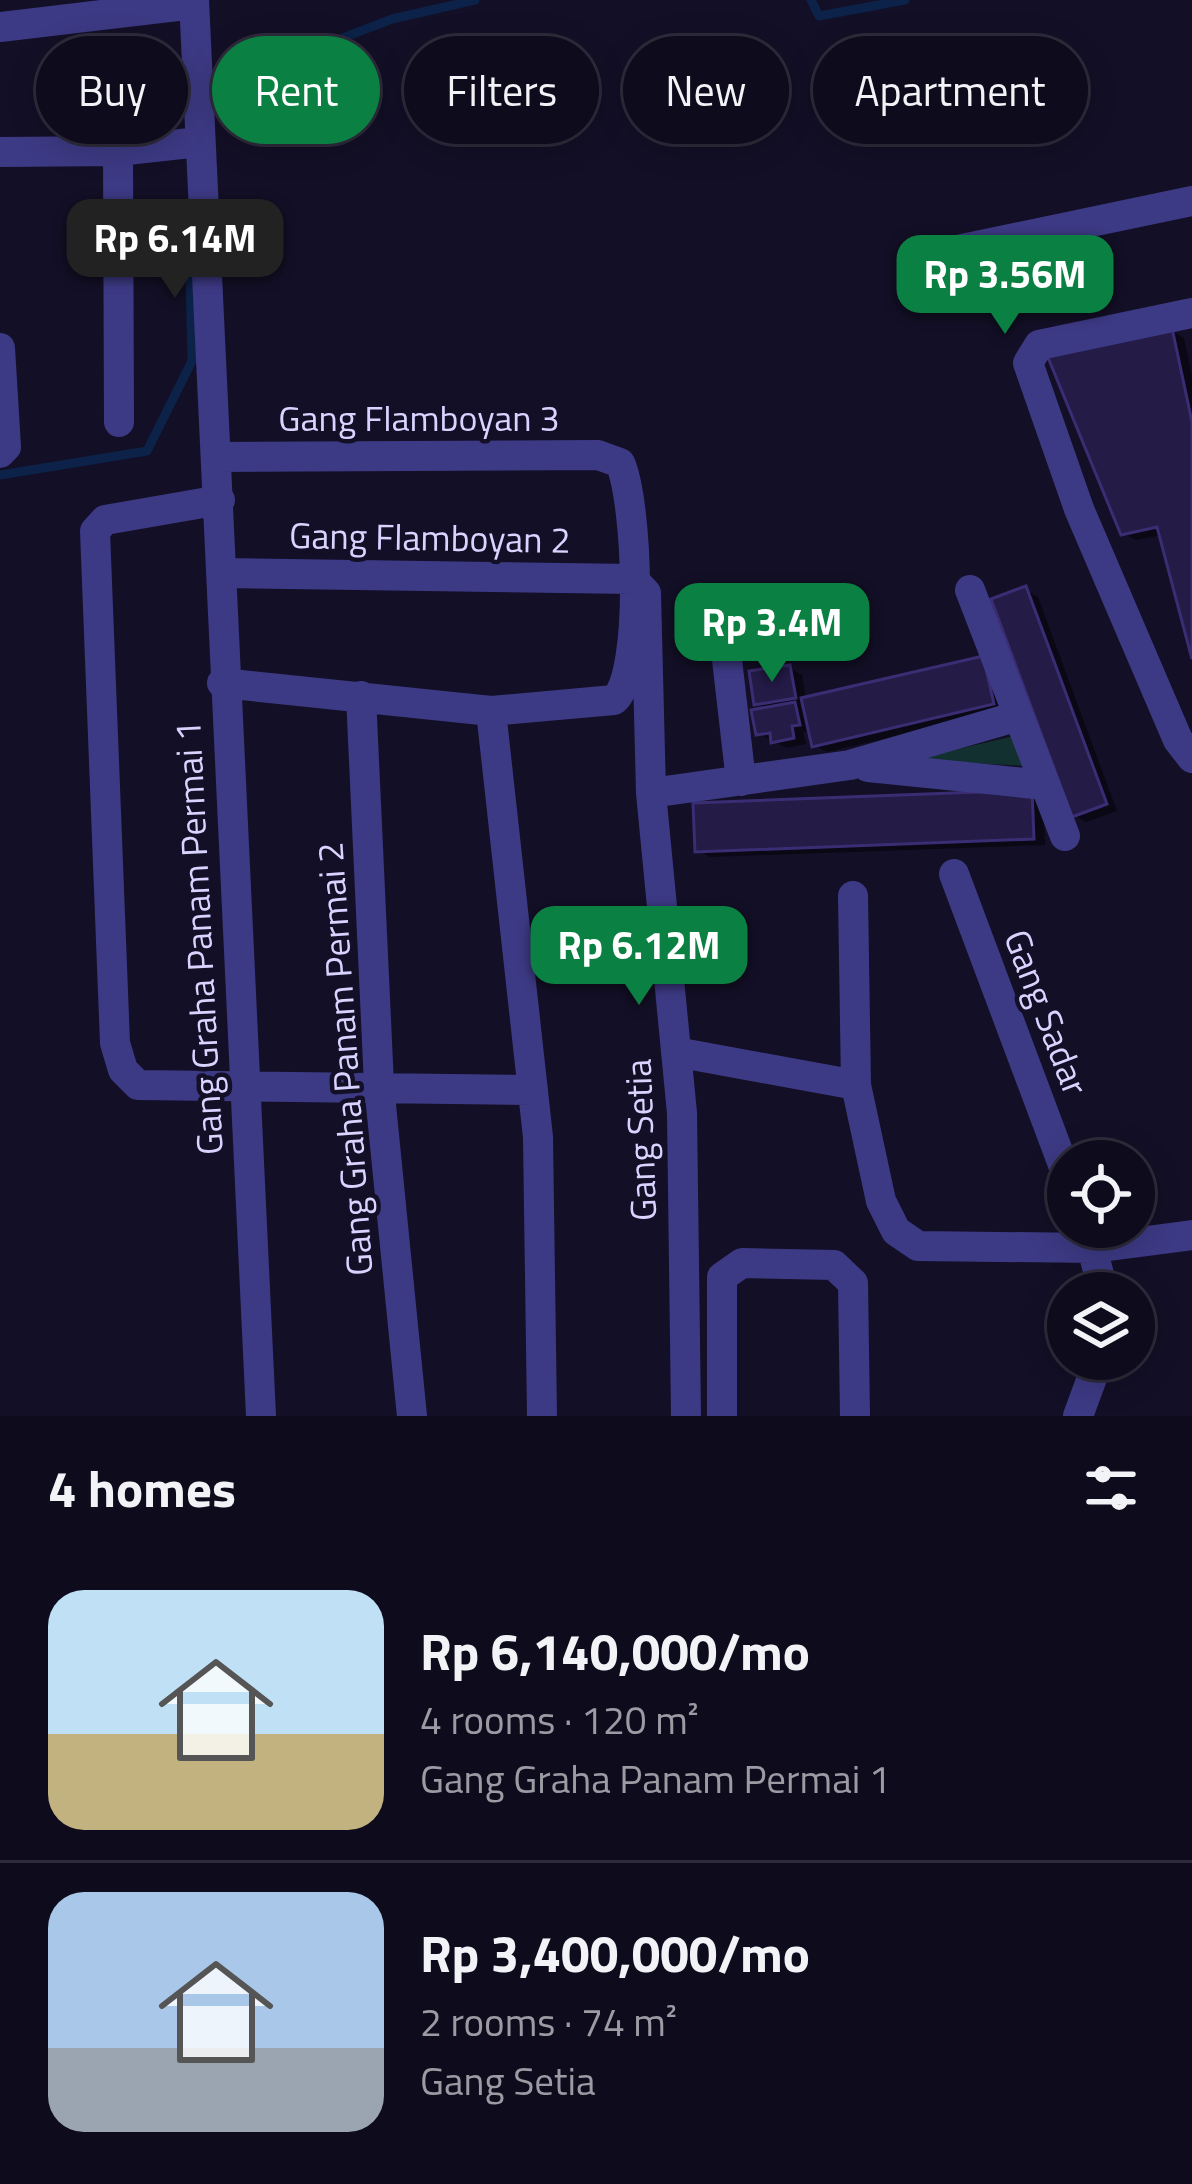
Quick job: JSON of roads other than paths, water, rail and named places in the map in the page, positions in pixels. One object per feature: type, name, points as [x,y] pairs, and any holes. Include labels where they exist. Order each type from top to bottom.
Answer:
[{"type":"street","points":[[0,27],[194,2]]},
{"type":"street","name":"Gang Graha Panam Permai 1","points":[[194,2],[225,574],[222,683],[247,1084],[261,1416]]},
{"type":"street","points":[[0,152],[118,151],[199,142]]},
{"type":"street","points":[[118,151],[119,422]]},
{"type":"street","points":[[919,258],[1192,201]]},
{"type":"street","points":[[1191,318],[1039,344],[1028,363],[1079,508],[1178,740],[1192,758]]},
{"type":"street","points":[[0,348],[6,447],[0,453]]},
{"type":"street","name":"Gang Flamboyan 3","points":[[217,457],[598,454],[620,463],[628,480],[633,579]]},
{"type":"street","points":[[220,500],[105,520],[95,531],[113,1020],[123,1070],[138,1084],[533,1090]]},
{"type":"street","name":"Gang Flamboyan 2","points":[[225,574],[633,579]]},
{"type":"street","points":[[222,683],[491,711],[614,700],[622,693],[632,653],[633,579]]},
{"type":"street","name":"Gang Setia","points":[[633,579],[650,600],[651,793],[676,1052],[686,1416]]},
{"type":"street","points":[[970,590],[1065,836]]},
{"type":"street","points":[[726,651],[741,781]]},
{"type":"street","name":"Gang Graha Panam Permai 2","points":[[361,696],[379,1085],[412,1416]]},
{"type":"street","points":[[491,711],[533,1090],[542,1416]]},
{"type":"street","points":[[651,793],[850,765],[1018,716]]},
{"type":"street","points":[[850,765],[1045,785]]},
{"type":"street","name":"Gang Sadar","points":[[954,874],[1054,1140]]},
{"type":"street","points":[[853,896],[856,1084],[881,1201],[896,1231],[918,1246],[1047,1239]]},
{"type":"street","points":[[676,1052],[856,1084]]},
{"type":"street","points":[[1155,1236],[1192,1235]]},
{"type":"street","points":[[722,1416],[722,1277],[742,1263],[833,1265],[853,1283],[855,1416]]},
{"type":"street","points":[[1078,1416],[1091,1380]]},
{"type":"waterway","points":[[211,106],[211,99],[228,87],[282,89],[326,65],[335,41],[392,19],[475,0]]},
{"type":"waterway","points":[[811,0],[819,16],[905,0]]},
{"type":"waterway","points":[[0,475],[147,451],[192,361],[189,233]]}]
